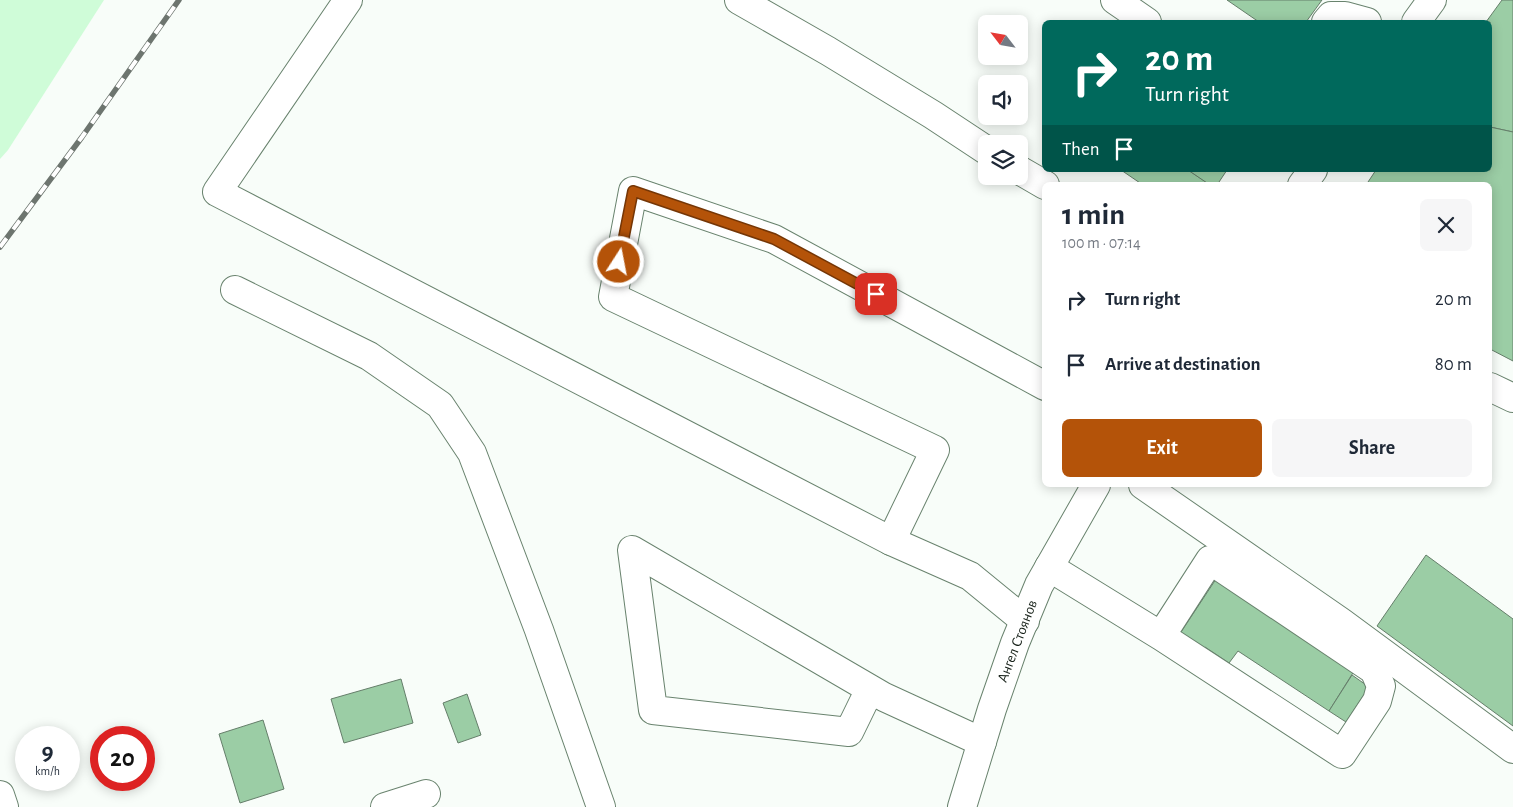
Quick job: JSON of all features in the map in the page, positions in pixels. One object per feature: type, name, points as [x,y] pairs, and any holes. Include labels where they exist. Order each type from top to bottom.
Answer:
[{"type":"street","points":[[348,0],[216,192],[890,541],[970,576],[1025,621]]},
{"type":"street","points":[[739,0],[828,51],[978,145]]},
{"type":"street","points":[[1115,0],[1144,20]]},
{"type":"street","points":[[1417,20],[1432,0]]},
{"type":"street","points":[[1328,20],[1331,16],[1345,16],[1360,20]]},
{"type":"street","points":[[1028,175],[1042,183]]},
{"type":"street","points":[[890,541],[935,450],[613,297],[633,191],[774,239],[1042,384]]},
{"type":"street","points":[[235,290],[369,356],[440,405],[472,453],[539,630],[601,807]]},
{"type":"street","points":[[1492,388],[1513,398]]},
{"type":"street","name":"Ангел Стоянов","points":[[962,807],[995,700],[1039,585],[1095,487]]},
{"type":"street","points":[[1146,487],[1341,622],[1513,749]]},
{"type":"street","points":[[870,689],[849,732],[653,710],[632,550],[870,689],[982,742]]},
{"type":"street","points":[[1049,567],[1161,636],[1342,754],[1377,702],[1380,686],[1374,670],[1210,560],[1161,636]]},
{"type":"street","points":[[386,807],[426,794]]},
{"type":"street","points":[[0,795],[4,807]]},
{"type":"green space","points":[[0,0],[104,0],[8,150],[0,159]]},
{"type":"building","points":[[1227,0],[1322,0],[1307,20],[1256,20]]},
{"type":"building","points":[[1502,0],[1513,0],[1513,132],[1492,127],[1492,20],[1487,20]]},
{"type":"building","points":[[1492,127],[1513,132],[1513,361],[1492,350],[1492,182],[1368,182],[1375,172],[1492,172]]},
{"type":"building","points":[[1124,172],[1191,172],[1206,182],[1139,182]]},
{"type":"building","points":[[1191,172],[1226,172],[1219,182],[1206,182]]},
{"type":"building","points":[[1426,555],[1513,619],[1513,726],[1377,626]]},
{"type":"building","points":[[1220,573],[1356,668],[1329,711],[1238,651],[1229,663],[1205,647],[1202,650],[1179,635]]},
{"type":"building","points":[[1352,675],[1369,687],[1346,722],[1329,711]]},
{"type":"building","points":[[401,679],[413,723],[344,743],[331,699]]},
{"type":"building","points":[[467,694],[481,735],[458,743],[443,703]]},
{"type":"building","points":[[263,720],[284,789],[240,803],[219,734]]},
{"type":"railway","points":[[0,247],[82,137],[179,0]]},
{"type":"route","points":[[619,262],[633,191],[774,239],[876,294]]}]
